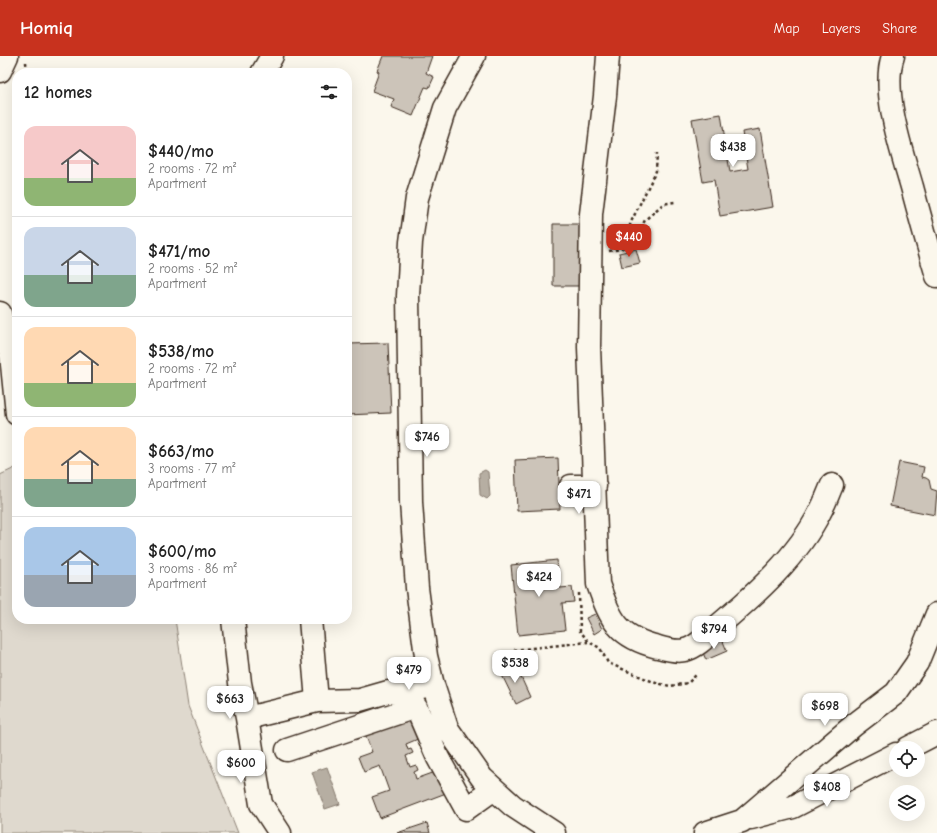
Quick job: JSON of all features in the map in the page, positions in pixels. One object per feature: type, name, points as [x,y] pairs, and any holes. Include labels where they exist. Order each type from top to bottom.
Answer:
[{"type":"street","points":[[0,71],[7,56]]},
{"type":"street","points":[[265,68],[272,56]]},
{"type":"street","points":[[608,56],[605,96],[591,214],[589,347],[598,584],[606,607],[619,629],[639,642],[664,649],[685,650],[698,643],[764,586],[800,544],[820,513],[832,484]]},
{"type":"street","points":[[893,56],[890,66],[891,98],[898,136],[937,276]]},
{"type":"street","points":[[473,57],[445,108],[428,158],[417,198],[410,258],[408,296],[411,502],[417,588],[426,656],[432,685],[448,728],[482,778],[513,806],[554,833]]},
{"type":"street","points":[[0,313],[12,366]]},
{"type":"street","points":[[571,486],[595,486]]},
{"type":"street","points":[[742,821],[854,725],[896,693],[917,664],[937,614]]},
{"type":"street","points":[[234,624],[240,683],[261,804],[280,833]]},
{"type":"street","points":[[310,624],[317,701]]},
{"type":"street","points":[[247,718],[317,701],[360,700],[388,692],[402,693],[432,685]]},
{"type":"street","points":[[287,750],[416,707],[438,758],[466,808],[494,789]]},
{"type":"street","points":[[922,741],[937,733]]},
{"type":"street","points":[[704,833],[793,806],[889,758]]},
{"type":"path","points":[[621,249],[632,220],[656,171],[657,153]]},
{"type":"path","points":[[591,253],[621,249],[634,242],[645,220],[663,204],[675,202]]},
{"type":"path","points":[[514,650],[589,642]]},
{"type":"shaded area","points":[[12,469],[12,624],[176,624],[188,706],[238,833],[0,833],[0,475]]},
{"type":"shaded area","points":[[485,470],[488,472],[490,496],[487,499],[480,495],[479,473]]},
{"type":"shaded area","points":[[327,767],[340,804],[325,809],[312,772]]},
{"type":"building","points":[[383,56],[432,56],[426,73],[434,77],[429,88],[425,87],[413,116],[391,107],[394,99],[372,91],[379,72],[377,71]]},
{"type":"building","points":[[721,114],[730,172],[748,169],[742,132],[760,129],[773,207],[720,216],[714,180],[703,182],[692,119]]},
{"type":"building","points":[[553,224],[586,224],[583,286],[553,286]]},
{"type":"building","points":[[636,249],[640,263],[622,267],[619,253]]},
{"type":"building","points":[[388,343],[391,413],[352,415],[352,344]]},
{"type":"building","points":[[558,458],[560,509],[517,511],[515,460]]},
{"type":"building","points":[[899,462],[924,467],[922,477],[929,480],[931,489],[937,491],[935,515],[890,506]]},
{"type":"building","points":[[557,560],[560,588],[572,587],[574,602],[562,603],[565,630],[518,635],[511,565]]},
{"type":"building","points":[[595,614],[602,629],[594,634],[586,618]]},
{"type":"building","points":[[722,639],[727,651],[706,660],[701,648]]},
{"type":"building","points":[[515,664],[530,697],[516,704],[500,671]]},
{"type":"building","points":[[416,712],[425,736],[406,744],[408,750],[411,749],[413,753],[406,756],[410,767],[416,765],[418,770],[414,772],[416,779],[438,771],[446,793],[380,818],[372,797],[389,791],[380,766],[364,772],[358,757],[372,752],[364,731]]},
{"type":"building","points":[[427,823],[430,833],[397,833]]}]
